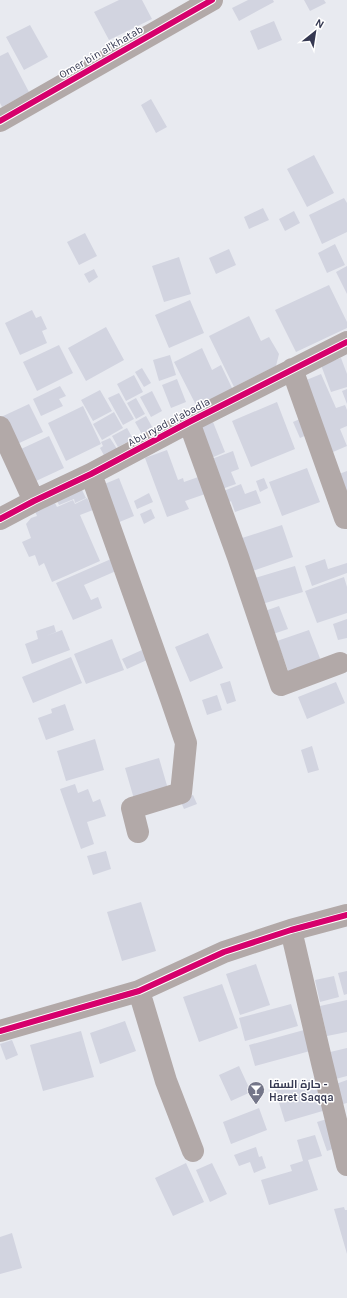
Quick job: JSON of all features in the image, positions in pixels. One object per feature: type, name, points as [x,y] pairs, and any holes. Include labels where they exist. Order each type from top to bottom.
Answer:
[{"type":"street","name":"Omer bin al'khatab","points":[[1,117],[212,0]]},
{"type":"street","name":"Abu ryad al'abadla","points":[[0,519],[91,474],[189,422],[347,342]]},
{"type":"street","points":[[292,370],[345,518],[347,518]]},
{"type":"street","points":[[189,422],[238,557],[281,685],[340,663]]},
{"type":"street","points":[[0,427],[34,501]]},
{"type":"street","points":[[91,474],[186,743],[181,793],[132,808],[138,832]]},
{"type":"street","points":[[0,1031],[138,991],[224,952],[291,930],[347,915]]},
{"type":"street","points":[[291,930],[347,1164]]},
{"type":"street","points":[[138,991],[166,1081],[193,1151]]},
{"type":"building","points":[[119,0],[142,0],[152,19],[109,40],[94,12]]},
{"type":"building","points":[[248,0],[273,0],[274,2],[239,21],[232,8]]},
{"type":"building","points":[[304,0],[324,0],[326,3],[310,11]]},
{"type":"building","points":[[274,21],[282,40],[258,50],[250,31]]},
{"type":"building","points":[[30,25],[48,57],[24,70],[6,37]]},
{"type":"building","points":[[8,52],[29,92],[2,107],[0,103],[0,56]]},
{"type":"building","points":[[151,99],[167,127],[156,133],[141,105]]},
{"type":"building","points":[[314,155],[334,193],[307,207],[287,169]]},
{"type":"building","points":[[344,198],[347,203],[347,232],[322,244],[309,215]]},
{"type":"building","points":[[263,208],[269,220],[249,229],[244,217]]},
{"type":"building","points":[[294,211],[300,223],[285,231],[279,219]]},
{"type":"building","points":[[85,233],[97,256],[79,265],[67,242]]},
{"type":"building","points":[[335,244],[345,265],[327,273],[318,253]]},
{"type":"building","points":[[229,249],[236,265],[216,274],[209,258]]},
{"type":"building","points":[[179,257],[191,294],[164,302],[152,266]]},
{"type":"building","points":[[347,266],[347,294],[336,272]]},
{"type":"building","points":[[94,269],[98,277],[89,283],[84,274]]},
{"type":"building","points":[[329,285],[347,322],[347,328],[296,352],[275,310]]},
{"type":"building","points":[[190,300],[204,333],[169,348],[155,315]]},
{"type":"building","points":[[32,310],[36,318],[41,316],[47,329],[42,331],[47,343],[20,355],[5,323]]},
{"type":"building","points":[[249,316],[261,341],[269,337],[279,354],[276,366],[234,387],[209,336]]},
{"type":"building","points":[[106,327],[124,360],[86,381],[68,348]]},
{"type":"building","points":[[59,345],[73,373],[37,391],[23,362]]},
{"type":"building","points":[[202,348],[212,370],[221,365],[233,390],[197,407],[174,362]]},
{"type":"building","points":[[170,355],[176,375],[159,381],[153,360]]},
{"type":"building","points":[[341,358],[347,374],[347,387],[331,392],[321,365]]},
{"type":"building","points":[[142,368],[151,383],[144,387],[135,372]]},
{"type":"building","points":[[321,374],[336,408],[345,405],[347,410],[347,426],[340,429],[347,446],[333,452],[304,381]]},
{"type":"building","points":[[134,375],[143,392],[126,401],[117,384]]},
{"type":"building","points":[[177,379],[186,402],[171,408],[162,385]]},
{"type":"building","points":[[60,386],[66,396],[59,399],[63,406],[41,416],[33,399]]},
{"type":"building","points":[[347,389],[347,404],[342,391]]},
{"type":"building","points":[[100,390],[112,411],[93,421],[81,400]]},
{"type":"building","points":[[152,391],[162,411],[151,417],[140,397]]},
{"type":"building","points":[[119,393],[134,419],[123,425],[108,398]]},
{"type":"building","points":[[136,398],[145,414],[136,419],[127,403]]},
{"type":"building","points":[[277,402],[295,449],[251,467],[232,421]]},
{"type":"building","points":[[29,404],[43,432],[15,445],[1,417]]},
{"type":"building","points":[[83,406],[101,444],[66,461],[48,423]]},
{"type":"building","points":[[114,412],[123,428],[102,440],[93,424]]},
{"type":"building","points":[[146,416],[155,432],[144,438],[135,422]]},
{"type":"building","points":[[302,418],[309,434],[300,438],[293,422]]},
{"type":"building","points":[[213,422],[225,452],[209,459],[196,428]]},
{"type":"building","points":[[127,428],[133,439],[118,447],[112,436]]},
{"type":"building","points":[[49,436],[64,468],[36,481],[21,449]]},
{"type":"building","points":[[110,438],[119,452],[106,459],[100,448],[103,446],[101,442]]},
{"type":"building","points":[[167,450],[178,480],[183,478],[184,482],[204,475],[211,492],[185,501],[189,509],[167,517],[145,458]]},
{"type":"building","points":[[233,451],[239,469],[231,472],[236,484],[219,490],[209,460]]},
{"type":"building","points":[[307,468],[320,502],[282,516],[269,482]]},
{"type":"building","points":[[347,471],[347,492],[339,474]]},
{"type":"building","points":[[119,478],[134,516],[117,523],[102,485]]},
{"type":"building","points":[[264,478],[268,488],[260,492],[256,481]]},
{"type":"building","points":[[241,484],[245,494],[256,490],[261,503],[235,512],[231,501],[226,504],[221,492]]},
{"type":"building","points":[[80,486],[86,498],[75,503],[74,499],[59,505],[55,497]]},
{"type":"building","points":[[149,493],[153,502],[137,509],[134,501]]},
{"type":"building","points":[[87,498],[93,510],[80,515],[100,561],[52,582],[44,563],[39,566],[35,555],[29,557],[22,542],[31,538],[26,524],[31,518],[37,516],[35,511],[55,503],[57,507],[73,500],[75,504]]},
{"type":"building","points":[[151,509],[155,518],[144,524],[140,514]]},
{"type":"building","points":[[282,525],[293,557],[247,573],[236,540]]},
{"type":"building","points":[[111,559],[116,571],[84,585],[91,600],[98,597],[102,608],[73,620],[56,583]]},
{"type":"building","points":[[325,559],[328,569],[347,563],[347,573],[312,586],[305,566]]},
{"type":"building","points":[[295,566],[303,592],[262,604],[255,578]]},
{"type":"building","points":[[344,577],[347,587],[347,613],[317,623],[305,591]]},
{"type":"building","points":[[279,606],[288,629],[273,634],[265,611]]},
{"type":"building","points":[[347,619],[347,638],[338,640],[333,624]]},
{"type":"building","points":[[54,625],[56,632],[46,636],[62,630],[70,650],[32,664],[25,644],[38,639],[36,631]]},
{"type":"building","points":[[309,630],[321,661],[289,673],[277,641]]},
{"type":"building","points":[[208,633],[223,668],[190,682],[175,647]]},
{"type":"building","points":[[112,639],[124,670],[86,684],[74,654]]},
{"type":"building","points":[[142,650],[147,660],[127,669],[122,659]]},
{"type":"building","points":[[71,657],[82,683],[33,703],[22,677]]},
{"type":"building","points":[[230,681],[236,701],[227,704],[220,684]]},
{"type":"building","points":[[336,682],[345,703],[307,719],[298,697]]},
{"type":"building","points":[[217,695],[222,710],[207,715],[202,700]]},
{"type":"building","points":[[65,704],[74,730],[46,740],[38,718],[52,713],[51,709]]},
{"type":"building","points":[[95,739],[104,770],[66,781],[57,751]]},
{"type":"building","points":[[312,746],[319,770],[308,773],[301,750]]},
{"type":"building","points":[[159,758],[168,789],[134,799],[125,768]]},
{"type":"building","points":[[75,784],[78,793],[88,789],[93,802],[100,799],[106,816],[87,822],[94,844],[81,849],[60,789]]},
{"type":"building","points":[[193,795],[197,804],[184,809],[180,800]]},
{"type":"building","points":[[106,851],[111,869],[93,875],[87,856]]},
{"type":"building","points":[[141,902],[156,951],[122,961],[107,912]]},
{"type":"building","points":[[256,964],[270,1005],[240,1015],[226,974]]},
{"type":"building","points":[[347,971],[347,994],[344,995],[338,973]]},
{"type":"building","points":[[334,976],[339,997],[320,1002],[315,980]]},
{"type":"building","points":[[222,984],[238,1028],[199,1042],[183,997]]},
{"type":"building","points":[[347,1000],[347,1032],[327,1036],[320,1006]]},
{"type":"building","points":[[291,1004],[298,1026],[245,1041],[239,1018]]},
{"type":"building","points":[[125,1021],[136,1051],[100,1064],[90,1033]]},
{"type":"building","points":[[304,1030],[310,1051],[255,1066],[249,1045]]},
{"type":"building","points":[[81,1031],[94,1077],[43,1091],[30,1045]]},
{"type":"building","points":[[12,1040],[18,1055],[6,1060],[0,1044]]},
{"type":"building","points":[[347,1048],[347,1076],[332,1080],[326,1053]]},
{"type":"building","points":[[239,1066],[251,1092],[231,1101],[219,1075]]},
{"type":"building","points":[[316,1078],[326,1110],[285,1122],[275,1090]]},
{"type":"building","points":[[347,1080],[347,1103],[343,1104],[336,1084]]},
{"type":"building","points":[[259,1108],[267,1130],[231,1144],[223,1122]]},
{"type":"building","points":[[327,1119],[336,1148],[327,1151],[317,1122]]},
{"type":"building","points":[[315,1135],[322,1156],[308,1160],[318,1190],[269,1205],[261,1180],[292,1171],[290,1165],[303,1161],[297,1140]]},
{"type":"building","points":[[256,1147],[259,1157],[262,1156],[266,1168],[254,1173],[250,1162],[239,1166],[234,1155]]},
{"type":"building","points":[[186,1163],[204,1202],[173,1216],[155,1178]]},
{"type":"building","points":[[212,1163],[227,1194],[210,1202],[196,1170]]},
{"type":"building","points":[[344,1207],[345,1210],[347,1210],[347,1254],[334,1209]]},
{"type":"building","points":[[12,1233],[22,1268],[0,1274],[0,1237]]},
{"type":"cycle path","points":[[0,121],[212,0]]},
{"type":"cycle path","points":[[0,519],[91,474],[189,422],[347,342]]},
{"type":"cycle path","points":[[0,1031],[139,991],[224,952],[291,930],[347,915]]},
{"type":"place","name":"حارة السقا - Haret Saqqa","points":[[256,1105]]}]
